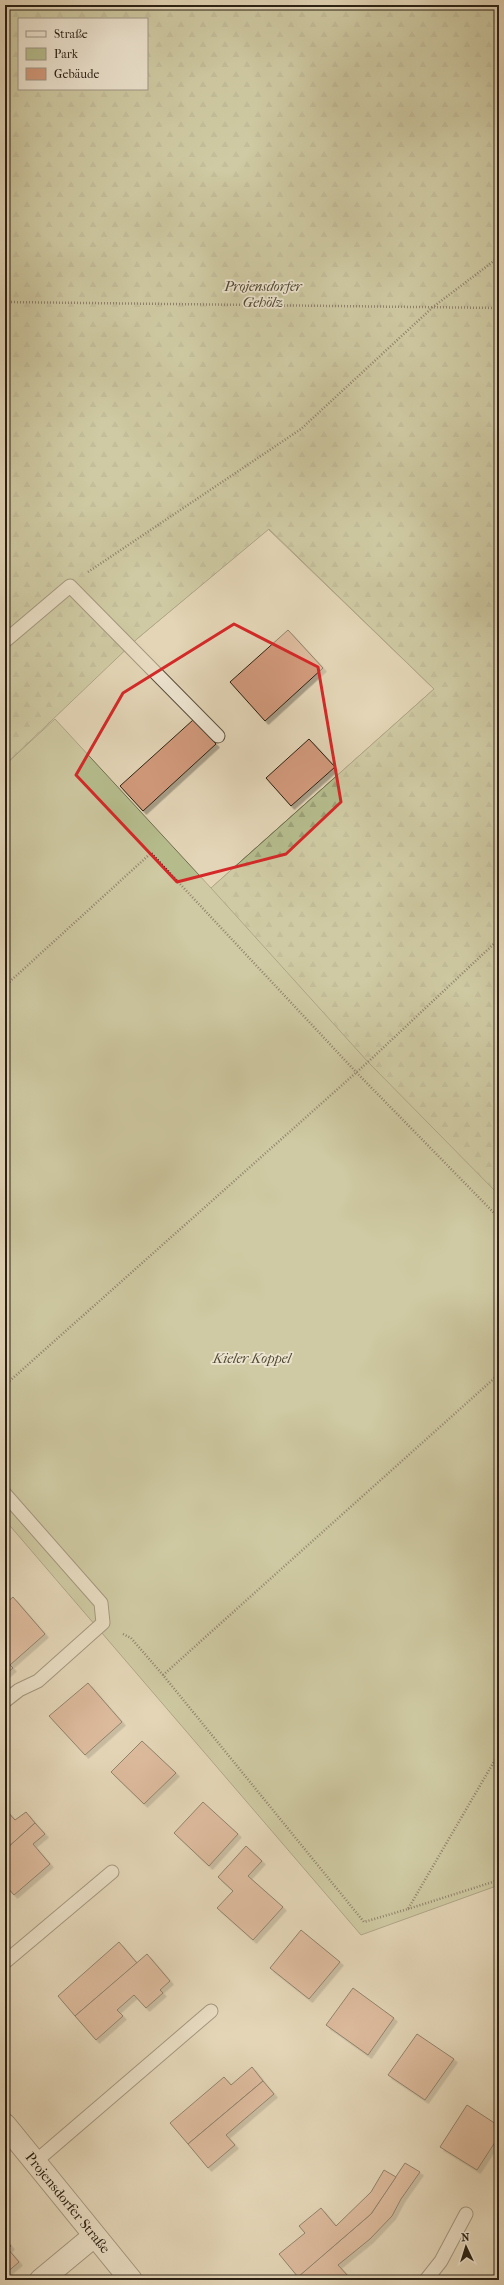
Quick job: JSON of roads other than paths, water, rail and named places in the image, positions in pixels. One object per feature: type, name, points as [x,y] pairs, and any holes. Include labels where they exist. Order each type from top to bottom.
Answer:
[{"type":"street","name":"Projensdorfer Straße","points":[[5,2125],[131,2280]]},
{"type":"street","points":[[41,2280],[94,2236]]},
{"type":"lane","points":[[5,641],[70,586],[218,736]]},
{"type":"lane","points":[[5,1494],[101,1603],[103,1623],[38,1681],[19,1690],[5,1701]]},
{"type":"lane","points":[[5,1962],[112,1872]]},
{"type":"lane","points":[[35,2162],[211,2011]]},
{"type":"lane","points":[[426,2280],[441,2261],[466,2214]]},
{"type":"park label","name":"Projensdorfer Gehölz","points":[[263,294]]},
{"type":"park label","name":"Kieler Koppel","points":[[252,1358]]}]
